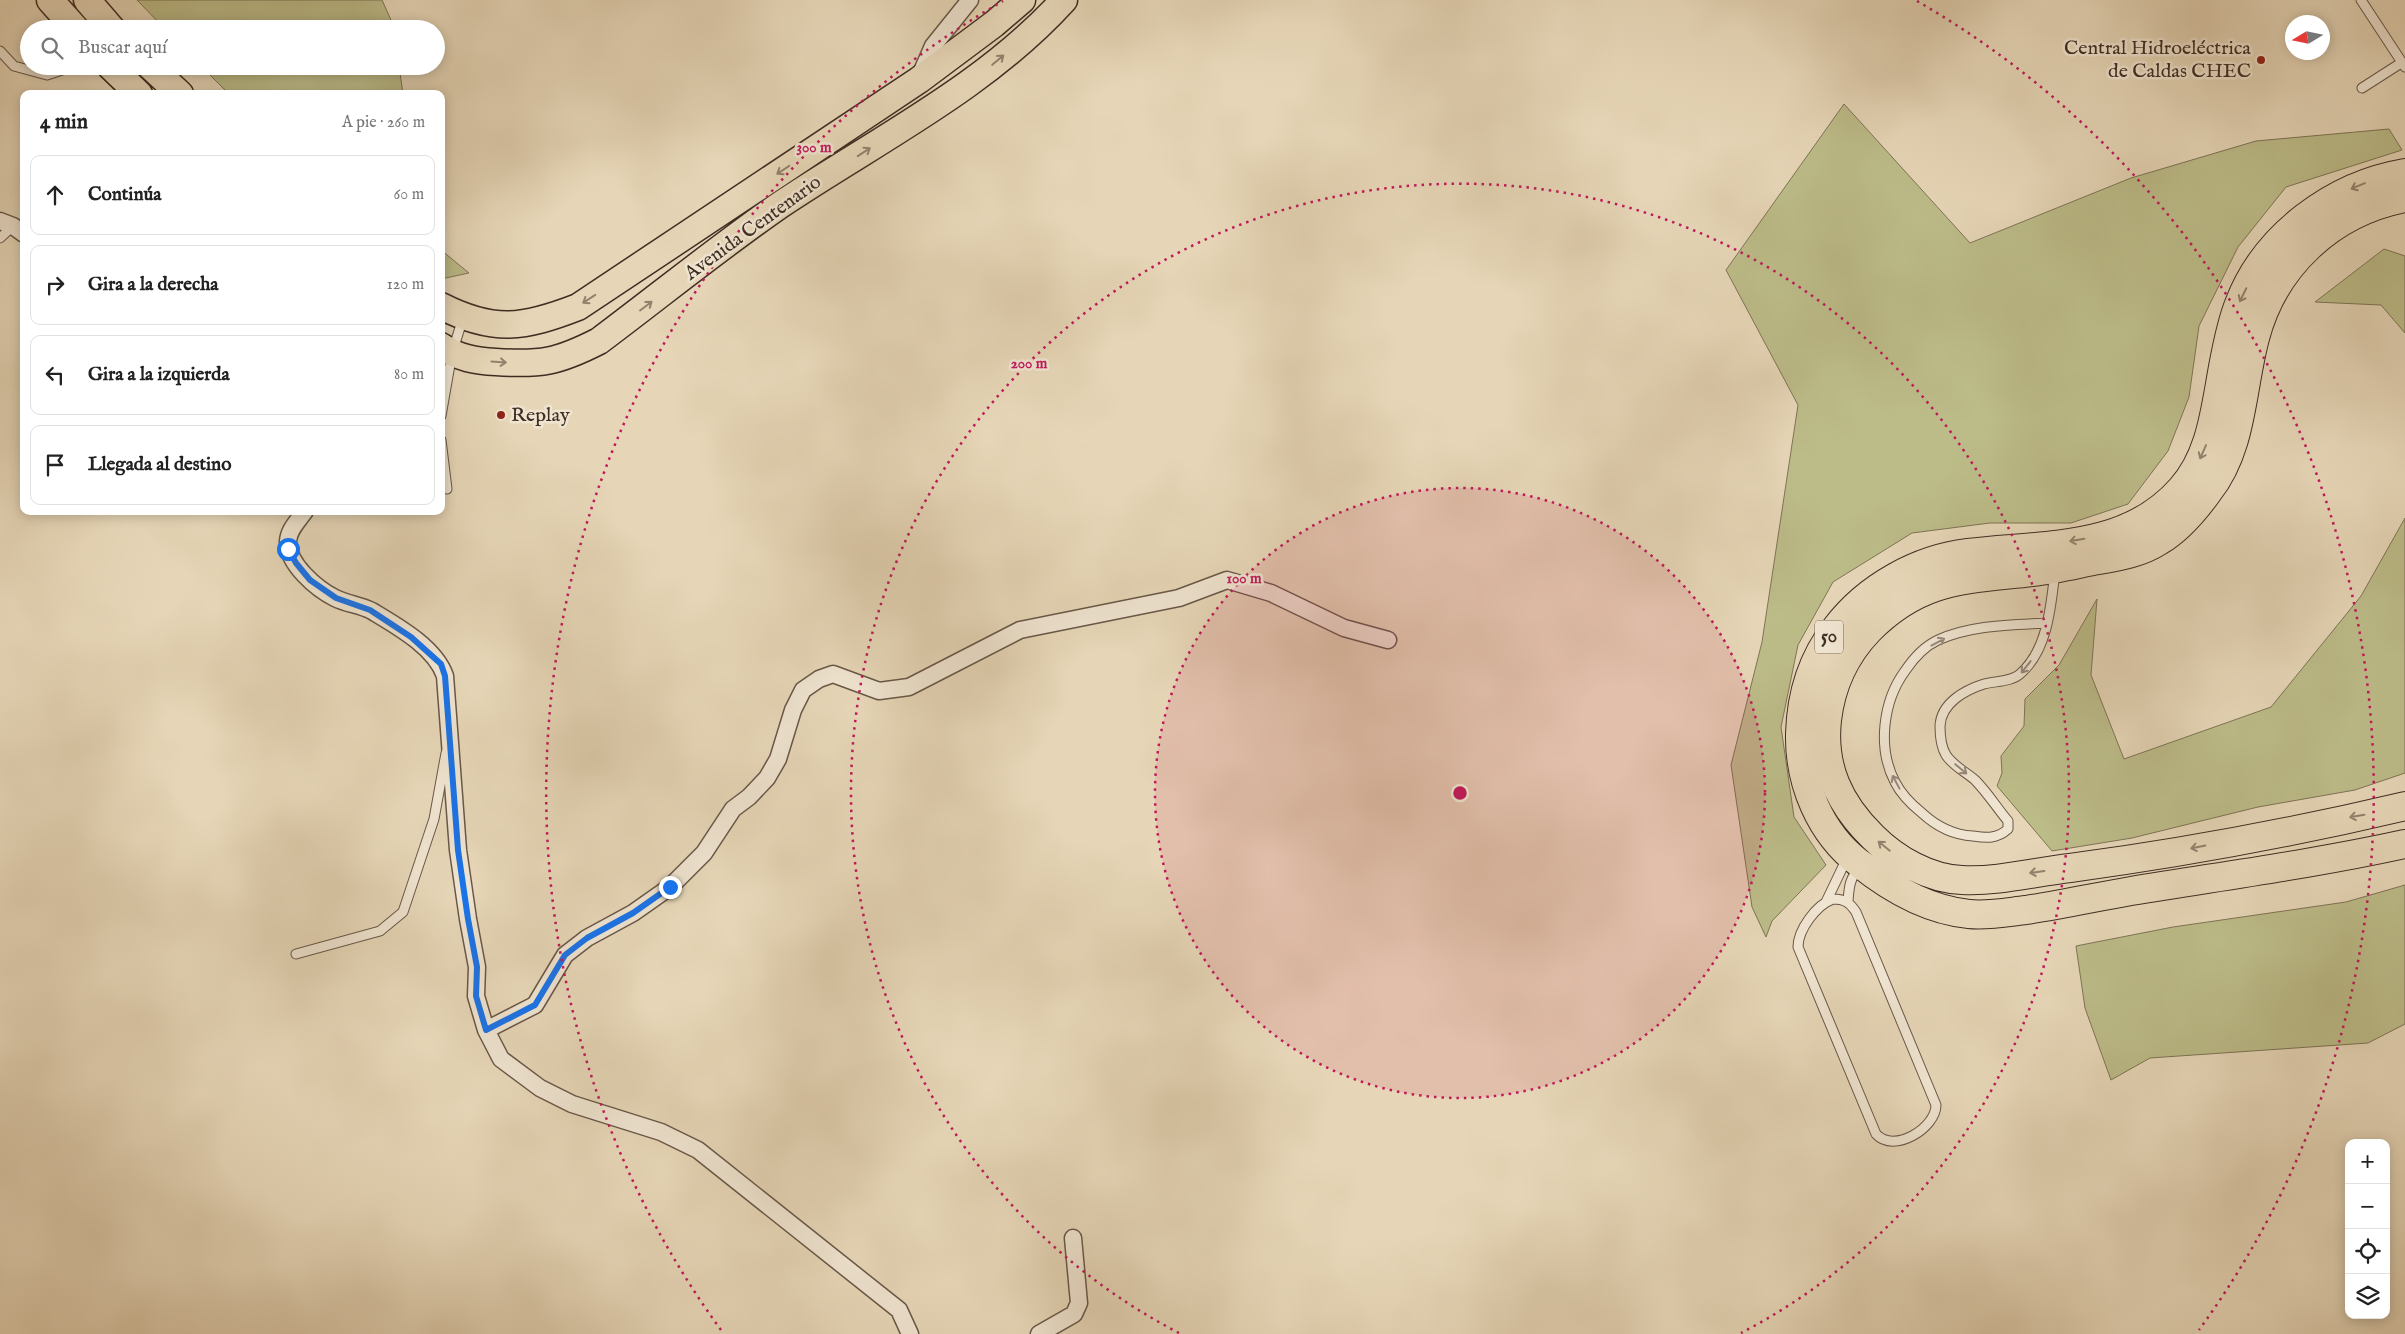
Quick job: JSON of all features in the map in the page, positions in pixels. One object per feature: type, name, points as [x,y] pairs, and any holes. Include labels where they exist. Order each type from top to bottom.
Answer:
[{"type":"highway","name":"50","points":[[2405,173],[2378,178],[2332,199],[2309,214],[2268,254],[2252,276],[2230,331],[2207,444],[2201,458],[2185,485],[2151,517],[2130,528],[2108,535],[2031,548],[1965,553],[1934,560],[1906,571],[1884,584],[1861,601],[1844,618],[1816,659],[1807,682],[1800,736],[1801,759],[1815,809],[1838,842],[1856,860],[1904,893],[1925,903],[1962,913],[1984,915],[2275,869],[2405,844]]},
{"type":"highway","name":"50","points":[[2405,198],[2387,201],[2342,221],[2302,252],[2284,274],[2262,315],[2254,339],[2241,409],[2228,456],[2220,475],[2209,491],[2176,528],[2161,541],[2126,556],[2056,568],[1969,578],[1944,583],[1923,591],[1882,618],[1851,651],[1840,672],[1832,695],[1826,739],[1828,763],[1834,786],[1856,819],[1874,838],[1892,853],[1936,876],[1961,880],[1989,879],[2132,859],[2405,806]]},
{"type":"main road","points":[[50,0],[68,20]]},
{"type":"main road","points":[[87,0],[104,20]]},
{"type":"main road","name":"Avenida Centenario","points":[[452,312],[494,324],[517,325],[542,321],[578,307],[919,80],[994,24],[1022,0]]},
{"type":"main road","name":"Avenida Centenario","points":[[446,350],[476,361],[530,364],[574,354],[599,341],[780,206],[982,74],[1050,16],[1064,0]]},
{"type":"main road","points":[[119,75],[135,90]]},
{"type":"main road","points":[[160,75],[176,90]]},
{"type":"street","points":[[919,80],[933,46],[970,0]]},
{"type":"street","points":[[302,515],[293,526],[288,541],[288,549],[296,563],[310,580],[336,598],[370,610],[411,637],[441,664],[445,676],[458,850],[477,967],[476,996],[486,1030],[500,1059],[540,1088],[572,1104],[661,1132],[698,1150],[899,1310],[910,1334]]},
{"type":"street","points":[[486,1030],[535,1005],[565,955],[587,938],[633,913],[670,887],[704,853],[733,809],[749,797],[767,778],[778,759],[793,710],[803,690],[819,679],[833,674],[879,691],[909,687],[1020,630],[1179,598],[1227,580],[1271,593],[1344,628],[1388,640]]},
{"type":"street","points":[[1039,1334],[1074,1314],[1077,1310],[1079,1303],[1073,1238]]},
{"type":"lane","points":[[2361,0],[2403,65],[2362,88]]},
{"type":"lane","points":[[0,50],[14,66],[20,68]]},
{"type":"lane","points":[[0,238],[12,227]]},
{"type":"lane","points":[[445,363],[452,312]]},
{"type":"lane","points":[[445,473],[447,489]]},
{"type":"lane","points":[[2046,623],[1999,626],[1959,633],[1937,640],[1913,660],[1899,679],[1888,704],[1884,731],[1887,759],[1895,782],[1911,804],[1934,823],[1963,836],[1989,838],[2001,836],[2008,829],[2008,821],[1975,780],[1958,768],[1946,755],[1940,737],[1940,722],[1945,710],[1954,699],[1968,690],[2020,675],[2041,643],[2046,623],[2056,568]]},
{"type":"lane","points":[[296,954],[380,931],[403,912],[434,818],[449,736]]},
{"type":"lane","points":[[1826,902],[1842,899],[1848,902],[1856,912],[1936,1105],[1936,1111],[1931,1122],[1897,1142],[1885,1141],[1876,1134],[1798,947],[1801,931],[1826,902],[1856,860]]},
{"type":"lane","points":[[1848,902],[1849,884],[1855,872],[1856,860]]},
{"type":"green space","points":[[137,0],[382,0],[391,20],[156,20]]},
{"type":"green space","points":[[210,75],[400,75],[402,90],[225,90]]},
{"type":"green space","points":[[1844,104],[1970,243],[2131,178],[2256,141],[2389,129],[2402,150],[2286,187],[2238,247],[2199,326],[2189,397],[2168,451],[2128,504],[2071,523],[1990,523],[1912,533],[1833,582],[1798,645],[1781,727],[1794,817],[1826,865],[1772,921],[1766,937],[1752,907],[1731,765],[1762,642],[1798,405],[1726,270]]},
{"type":"green space","points":[[2384,249],[2405,256],[2405,333],[2381,305],[2315,302]]},
{"type":"green space","points":[[445,253],[469,273],[445,278]]},
{"type":"green space","points":[[2405,518],[2405,773],[2355,790],[2258,807],[2132,838],[2052,851],[1997,786],[2002,773],[2001,756],[2024,726],[2025,699],[2059,665],[2097,599],[2091,675],[2124,759],[2271,707],[2361,596]]},
{"type":"green space","points":[[2405,885],[2405,1024],[2368,1043],[2150,1058],[2111,1080],[2085,1008],[2076,946],[2173,927],[2346,902]]},
{"type":"place","name":"Central Hidroeléctrica de Caldas CHEC","points":[[2261,60]]},
{"type":"place","name":"Replay","points":[[501,415]]},
{"type":"route","points":[[288,549],[296,563],[310,580],[336,598],[370,610],[411,637],[441,664],[445,676],[458,850],[477,967],[476,996],[486,1030],[535,1005],[565,955],[587,938],[633,913],[670,887]]}]
